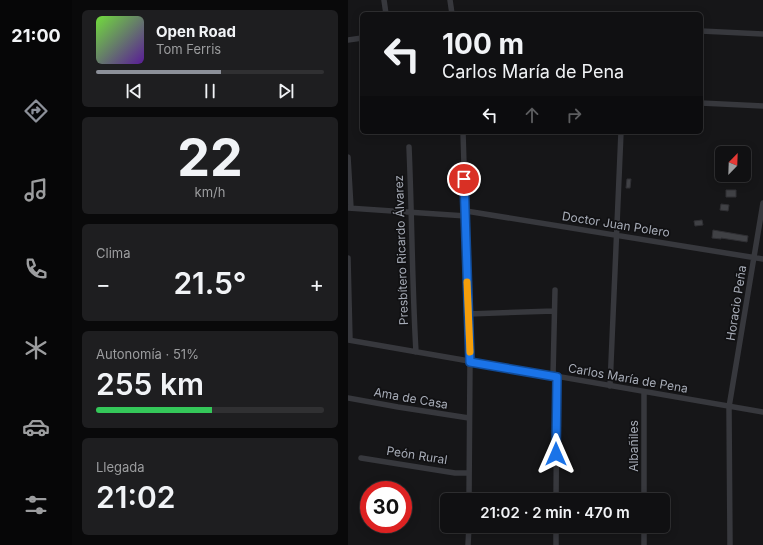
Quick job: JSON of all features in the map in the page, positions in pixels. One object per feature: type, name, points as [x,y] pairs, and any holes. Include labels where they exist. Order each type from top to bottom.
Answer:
[{"type":"street","points":[[384,0],[386,12]]},
{"type":"street","points":[[450,0],[452,12]]},
{"type":"street","points":[[703,31],[763,34]]},
{"type":"street","points":[[348,40],[360,38]]},
{"type":"street","points":[[703,103],[763,106]]},
{"type":"street","points":[[463,134],[470,362],[469,493]]},
{"type":"street","points":[[610,386],[621,134]]},
{"type":"street","name":"Presbítero Ricardo Álvarez","points":[[409,147],[412,212],[412,275],[416,352]]},
{"type":"street","points":[[348,157],[349,208]]},
{"type":"street","name":"Horacio Peña","points":[[730,545],[729,407],[763,202]]},
{"type":"street","name":"Doctor Juan Polero","points":[[349,208],[412,212],[466,213],[617,235],[763,259]]},
{"type":"street","points":[[348,258],[349,340]]},
{"type":"street","points":[[555,290],[556,493]]},
{"type":"street","points":[[468,314],[554,311]]},
{"type":"street","name":"Carlos María de Pena","points":[[349,340],[763,412]]},
{"type":"street","name":"Albañiles","points":[[644,392],[644,493]]},
{"type":"street","name":"Ama de Casa","points":[[348,398],[470,418]]},
{"type":"street","name":"Peón Rural","points":[[361,458],[470,473]]},
{"type":"street","points":[[468,545],[469,533]]},
{"type":"street","points":[[556,533],[556,545]]},
{"type":"street","points":[[644,533],[644,545]]},
{"type":"building","points":[[627,179],[631,179],[630,188],[626,188]]},
{"type":"building","points":[[726,190],[736,190],[736,197],[726,197]]},
{"type":"building","points":[[721,204],[729,205],[728,211],[720,210]]},
{"type":"building","points":[[702,220],[703,225],[695,226],[694,221]]},
{"type":"building","points":[[713,230],[748,236],[747,242],[712,238]]},
{"type":"slow traffic","points":[[467,282],[470,352]]},
{"type":"route","points":[[464,179],[470,362],[557,377],[556,454]]}]
